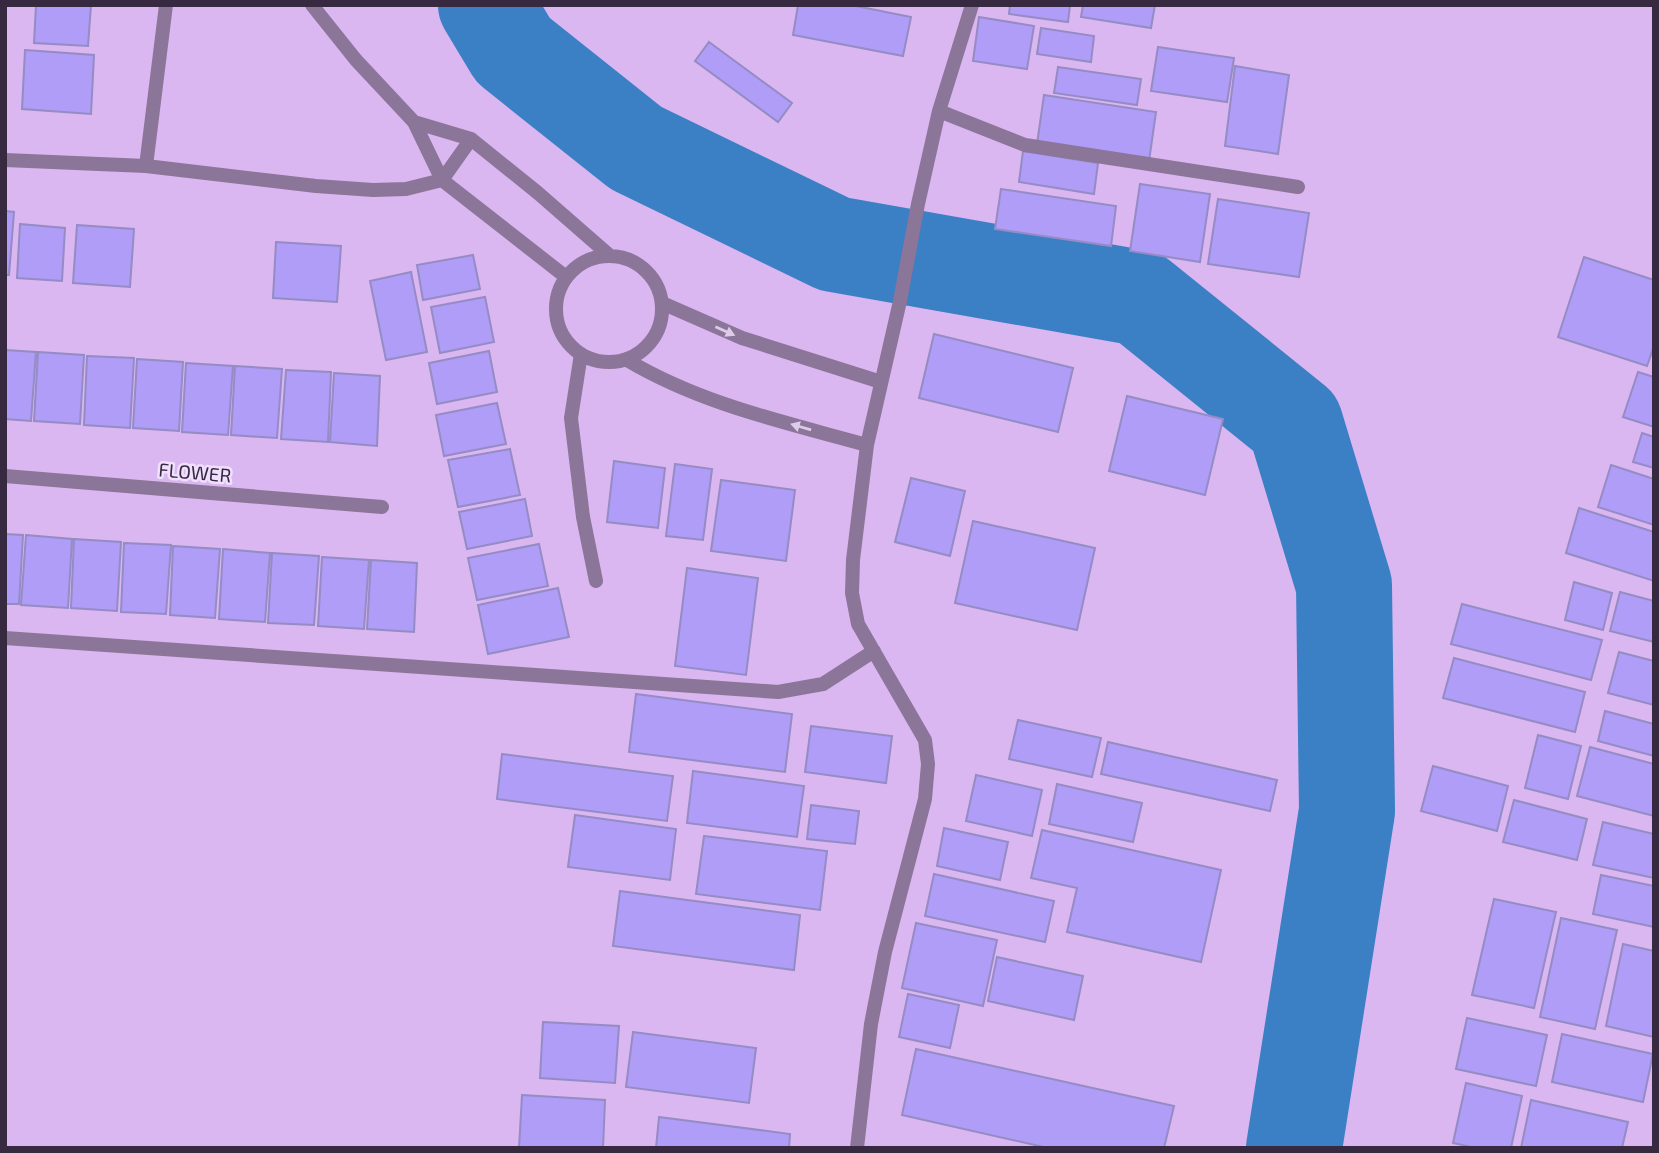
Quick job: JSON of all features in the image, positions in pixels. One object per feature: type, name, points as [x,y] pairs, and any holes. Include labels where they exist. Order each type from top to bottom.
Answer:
[{"type":"street","points":[[146,166],[166,5]]},
{"type":"street","points":[[312,5],[356,60],[414,122],[442,180],[566,277]]},
{"type":"street","points":[[857,1148],[871,1024],[885,952],[925,799],[928,764],[925,740],[858,624],[852,593],[853,561],[867,445],[900,301],[918,204],[939,111],[972,5]]},
{"type":"street","points":[[939,111],[1025,145],[1298,187]]},
{"type":"street","points":[[414,122],[471,139],[609,255],[634,262],[653,279],[662,303],[660,327],[648,347],[627,360],[612,363],[596,361],[580,354],[567,342],[558,327],[556,309],[558,292],[566,277],[585,261],[609,255]]},
{"type":"street","points":[[5,160],[146,166],[316,186],[406,189],[442,180],[471,139]]},
{"type":"street","points":[[662,303],[742,338],[881,382]]},
{"type":"street","points":[[580,354],[570,418],[583,517],[596,581]]},
{"type":"street","points":[[627,360],[658,378],[727,406],[867,445]]},
{"type":"street","name":"FLOWER","points":[[5,476],[382,507]]},
{"type":"street","points":[[5,638],[778,692],[823,684],[874,652]]},
{"type":"building","points":[[36,5],[91,5],[88,46],[34,43]]},
{"type":"building","points":[[798,5],[851,5],[911,17],[903,56],[793,35]]},
{"type":"building","points":[[1010,5],[1070,5],[1068,22],[1009,14]]},
{"type":"building","points":[[1083,5],[1155,5],[1151,28],[1081,17]]},
{"type":"building","points":[[979,17],[1034,26],[1027,69],[973,61]]},
{"type":"building","points":[[1041,28],[1094,36],[1091,62],[1037,54]]},
{"type":"building","points":[[709,42],[792,103],[778,122],[695,61]]},
{"type":"building","points":[[1158,47],[1234,58],[1227,102],[1151,91]]},
{"type":"building","points":[[25,50],[94,55],[91,114],[22,109]]},
{"type":"building","points":[[1235,66],[1289,75],[1278,154],[1225,146]]},
{"type":"building","points":[[1058,67],[1141,79],[1137,105],[1054,93]]},
{"type":"building","points":[[1044,95],[1156,112],[1149,161],[1037,144]]},
{"type":"building","points":[[1023,151],[1098,163],[1094,194],[1019,182]]},
{"type":"building","points":[[1140,184],[1210,194],[1200,262],[1130,251]]},
{"type":"building","points":[[1001,189],[1116,206],[1111,246],[995,229]]},
{"type":"building","points":[[1218,199],[1309,213],[1299,277],[1208,264]]},
{"type":"building","points":[[5,211],[14,212],[9,275],[5,275]]},
{"type":"building","points":[[20,224],[65,228],[62,281],[17,278]]},
{"type":"building","points":[[77,225],[134,229],[130,287],[73,283]]},
{"type":"building","points":[[276,242],[341,246],[337,302],[273,298]]},
{"type":"building","points":[[473,255],[480,289],[423,300],[417,265]]},
{"type":"building","points":[[1584,257],[1654,280],[1654,346],[1647,366],[1558,337]]},
{"type":"building","points":[[411,272],[427,352],[386,360],[370,281]]},
{"type":"building","points":[[485,297],[494,342],[440,353],[431,307]]},
{"type":"building","points":[[934,334],[1073,368],[1058,432],[919,398]]},
{"type":"building","points":[[5,350],[36,352],[31,421],[5,419]]},
{"type":"building","points":[[489,351],[497,392],[437,404],[429,363]]},
{"type":"building","points":[[38,352],[84,355],[80,424],[34,421]]},
{"type":"building","points":[[87,356],[134,358],[130,428],[84,425]]},
{"type":"building","points":[[137,359],[183,362],[179,431],[133,428]]},
{"type":"building","points":[[186,363],[233,366],[228,435],[182,432]]},
{"type":"building","points":[[235,366],[282,369],[277,438],[231,435]]},
{"type":"building","points":[[286,370],[331,372],[328,442],[281,439]]},
{"type":"building","points":[[1638,372],[1654,377],[1654,427],[1623,417]]},
{"type":"building","points":[[334,373],[380,376],[377,446],[330,442]]},
{"type":"building","points":[[1127,396],[1223,419],[1205,495],[1109,471]]},
{"type":"building","points":[[497,403],[506,444],[444,456],[436,415]]},
{"type":"building","points":[[1642,433],[1654,437],[1654,468],[1633,462]]},
{"type":"building","points":[[510,449],[520,495],[458,507],[448,460]]},
{"type":"building","points":[[614,461],[665,468],[658,528],[607,522]]},
{"type":"building","points":[[675,464],[712,469],[703,540],[666,536]]},
{"type":"building","points":[[1611,465],[1654,479],[1654,525],[1598,507]]},
{"type":"building","points":[[911,478],[965,491],[950,556],[895,542]]},
{"type":"building","points":[[721,480],[795,490],[786,561],[711,551]]},
{"type":"building","points":[[525,499],[532,536],[467,549],[459,512]]},
{"type":"building","points":[[1579,508],[1654,532],[1654,581],[1566,553]]},
{"type":"building","points":[[973,521],[1095,548],[1077,630],[955,603]]},
{"type":"building","points":[[5,534],[23,535],[19,604],[5,604]]},
{"type":"building","points":[[26,535],[72,539],[68,608],[21,605]]},
{"type":"building","points":[[74,539],[121,542],[117,611],[71,608]]},
{"type":"building","points":[[124,543],[171,545],[166,614],[121,612]]},
{"type":"building","points":[[539,544],[548,586],[477,600],[468,558]]},
{"type":"building","points":[[173,546],[220,549],[215,618],[170,615]]},
{"type":"building","points":[[223,549],[270,553],[265,622],[219,619]]},
{"type":"building","points":[[272,553],[319,556],[314,625],[268,623]]},
{"type":"building","points":[[322,557],[369,560],[364,629],[318,626]]},
{"type":"building","points":[[371,560],[417,563],[414,632],[367,629]]},
{"type":"building","points":[[687,568],[758,578],[746,675],[675,666]]},
{"type":"building","points":[[1574,582],[1612,593],[1603,630],[1565,620]]},
{"type":"building","points":[[558,588],[569,637],[488,654],[478,605]]},
{"type":"building","points":[[1620,592],[1654,601],[1654,642],[1610,631]]},
{"type":"building","points":[[1462,604],[1602,640],[1591,680],[1451,644]]},
{"type":"building","points":[[1619,652],[1654,661],[1654,705],[1608,693]]},
{"type":"building","points":[[1454,658],[1585,692],[1575,732],[1443,698]]},
{"type":"building","points":[[636,694],[792,714],[785,772],[629,752]]},
{"type":"building","points":[[1605,711],[1654,724],[1654,756],[1598,741]]},
{"type":"building","points":[[1018,720],[1101,738],[1092,777],[1009,759]]},
{"type":"building","points":[[811,726],[892,736],[886,783],[805,772]]},
{"type":"building","points":[[1538,735],[1581,746],[1568,799],[1525,788]]},
{"type":"building","points":[[1108,742],[1277,780],[1270,811],[1101,774]]},
{"type":"building","points":[[1590,747],[1654,764],[1654,816],[1577,796]]},
{"type":"building","points":[[502,754],[673,776],[667,821],[497,799]]},
{"type":"building","points":[[1433,766],[1508,786],[1497,831],[1421,811]]},
{"type":"building","points":[[693,771],[804,786],[797,837],[687,823]]},
{"type":"building","points":[[976,775],[1042,790],[1032,836],[966,821]]},
{"type":"building","points":[[1057,784],[1142,803],[1133,842],[1049,824]]},
{"type":"building","points":[[1514,800],[1587,819],[1577,860],[1503,842]]},
{"type":"building","points":[[811,805],[859,811],[855,844],[807,839]]},
{"type":"building","points":[[575,815],[676,829],[670,880],[568,867]]},
{"type":"building","points":[[1603,822],[1654,834],[1654,878],[1593,865]]},
{"type":"building","points":[[944,828],[1008,842],[1000,880],[937,866]]},
{"type":"building","points":[[1042,830],[1221,870],[1201,962],[1067,932],[1077,888],[1031,878]]},
{"type":"building","points":[[704,836],[827,851],[820,910],[696,894]]},
{"type":"building","points":[[934,874],[1054,901],[1045,942],[925,916]]},
{"type":"building","points":[[1601,875],[1654,886],[1654,927],[1593,914]]},
{"type":"building","points":[[620,891],[800,915],[794,970],[613,946]]},
{"type":"building","points":[[1494,899],[1556,912],[1534,1008],[1472,995]]},
{"type":"building","points":[[1561,918],[1617,930],[1595,1029],[1540,1017]]},
{"type":"building","points":[[916,923],[997,940],[983,1006],[902,988]]},
{"type":"building","points":[[1623,944],[1654,951],[1654,1037],[1606,1026]]},
{"type":"building","points":[[997,957],[1083,976],[1074,1020],[988,1001]]},
{"type":"building","points":[[908,994],[959,1005],[950,1048],[899,1037]]},
{"type":"building","points":[[1467,1018],[1547,1035],[1536,1086],[1456,1069]]},
{"type":"building","points":[[543,1022],[619,1026],[615,1083],[540,1078]]},
{"type":"building","points":[[633,1032],[756,1048],[749,1103],[626,1087]]},
{"type":"building","points":[[1562,1034],[1653,1054],[1643,1102],[1552,1082]]},
{"type":"building","points":[[916,1049],[1174,1106],[1164,1148],[1048,1148],[902,1115]]},
{"type":"building","points":[[1466,1083],[1522,1096],[1511,1148],[1476,1148],[1453,1143]]},
{"type":"building","points":[[522,1095],[605,1100],[603,1148],[519,1148]]},
{"type":"building","points":[[1531,1100],[1628,1122],[1622,1148],[1521,1148]]},
{"type":"building","points":[[659,1117],[790,1134],[789,1148],[656,1148]]},
{"type":"waterway","points":[[486,5],[513,50],[636,148],[834,244],[1140,298],[1295,423],[1344,585],[1347,811],[1294,1148]]}]
